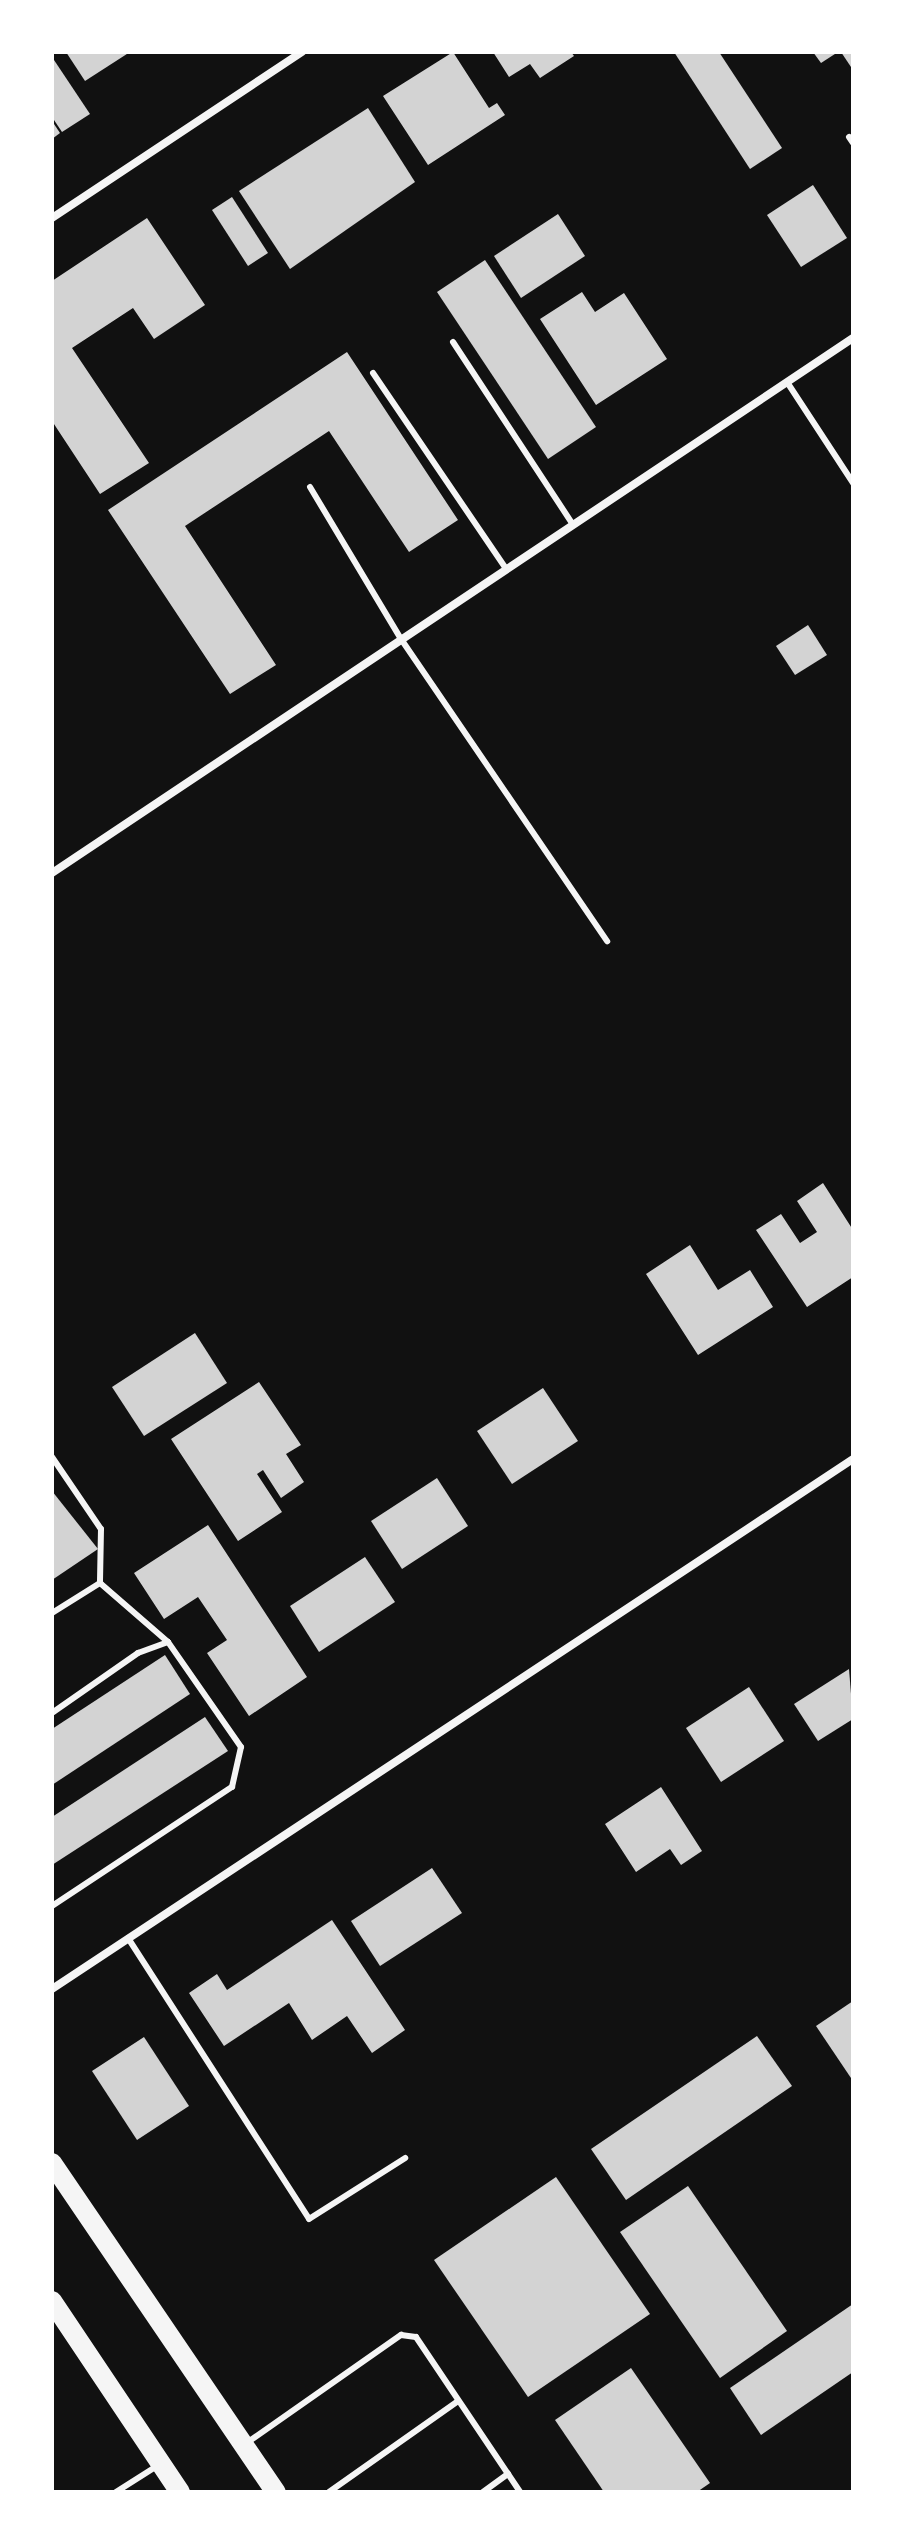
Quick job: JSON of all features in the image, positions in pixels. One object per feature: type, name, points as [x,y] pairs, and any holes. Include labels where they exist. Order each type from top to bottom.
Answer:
[{"type":"main road","points":[[52,2163],[276,2492]]},
{"type":"main road","points":[[52,2301],[180,2492]]},
{"type":"street","points":[[52,218],[302,52]]},
{"type":"street","points":[[52,873],[853,338]]},
{"type":"street","points":[[52,1989],[853,1459]]},
{"type":"lane","points":[[453,342],[573,525]]},
{"type":"lane","points":[[373,373],[506,569]]},
{"type":"lane","points":[[787,382],[853,483]]},
{"type":"lane","points":[[310,487],[401,639],[607,941]]},
{"type":"lane","points":[[52,1457],[101,1529],[100,1583]]},
{"type":"lane","points":[[52,1613],[100,1583]]},
{"type":"lane","points":[[52,1906],[232,1787],[241,1747],[168,1642],[100,1583]]},
{"type":"lane","points":[[52,1713],[168,1642]]},
{"type":"lane","points":[[128,1938],[309,2219],[405,2158]]},
{"type":"lane","points":[[243,2445],[401,2335],[416,2337],[520,2492]]},
{"type":"lane","points":[[329,2492],[458,2401]]},
{"type":"lane","points":[[116,2492],[161,2463]]},
{"type":"lane","points":[[483,2492],[508,2474]]},
{"type":"building","points":[[66,52],[130,52],[85,81]]},
{"type":"building","points":[[453,52],[489,108],[497,103],[505,115],[428,165],[383,96]]},
{"type":"building","points":[[493,52],[571,52],[574,56],[540,78],[530,64],[509,77]]},
{"type":"building","points":[[674,52],[719,52],[782,148],[750,169]]},
{"type":"building","points":[[813,52],[838,52],[821,63]]},
{"type":"building","points":[[841,52],[853,52],[853,70]]},
{"type":"building","points":[[52,57],[90,114],[62,132],[52,117]]},
{"type":"building","points":[[368,108],[415,182],[290,269],[239,191]]},
{"type":"building","points":[[52,121],[60,133],[52,139]]},
{"type":"building","points":[[813,185],[847,238],[801,267],[767,215]]},
{"type":"building","points":[[232,197],[268,253],[248,266],[212,210]]},
{"type":"building","points":[[558,214],[585,256],[521,298],[494,256]]},
{"type":"building","points":[[147,218],[205,305],[154,339],[133,308],[72,348],[149,463],[100,494],[52,421],[52,281]]},
{"type":"building","points":[[485,260],[596,427],[548,459],[437,292]]},
{"type":"building","points":[[582,292],[595,312],[624,293],[667,359],[596,405],[540,319]]},
{"type":"building","points":[[347,352],[458,520],[409,552],[329,431],[185,526],[276,665],[230,694],[108,510]]},
{"type":"building","points":[[808,625],[827,655],[795,675],[776,646]]},
{"type":"building","points":[[823,1183],[853,1230],[853,1277],[807,1307],[756,1230],[781,1214],[800,1243],[817,1232],[797,1201]]},
{"type":"building","points":[[690,1245],[718,1290],[750,1270],[773,1307],[698,1355],[646,1274]]},
{"type":"building","points":[[195,1333],[227,1383],[144,1436],[112,1387]]},
{"type":"building","points":[[259,1382],[301,1445],[286,1454],[304,1482],[281,1498],[263,1470],[257,1474],[282,1512],[238,1541],[171,1439]]},
{"type":"building","points":[[543,1388],[578,1441],[512,1484],[477,1431]]},
{"type":"building","points":[[437,1478],[468,1526],[402,1569],[371,1521]]},
{"type":"building","points":[[52,1491],[98,1549],[52,1580]]},
{"type":"building","points":[[208,1525],[307,1677],[249,1716],[207,1653],[227,1640],[198,1597],[164,1619],[134,1573]]},
{"type":"building","points":[[365,1557],[395,1602],[319,1652],[290,1606]]},
{"type":"building","points":[[165,1655],[190,1694],[52,1785],[52,1729]]},
{"type":"building","points":[[849,1669],[853,1719],[818,1741],[794,1704]]},
{"type":"building","points":[[749,1687],[784,1741],[721,1782],[686,1728]]},
{"type":"building","points":[[205,1717],[228,1751],[52,1865],[52,1817]]},
{"type":"building","points":[[661,1787],[702,1851],[681,1865],[670,1849],[636,1872],[605,1824]]},
{"type":"building","points":[[432,1868],[462,1913],[380,1966],[351,1921]]},
{"type":"building","points":[[332,1920],[405,2030],[372,2053],[347,2016],[312,2040],[289,2003],[224,2046],[189,1993],[217,1974],[227,1990]]},
{"type":"building","points":[[853,2001],[853,2081],[816,2026]]},
{"type":"building","points":[[757,2036],[792,2086],[626,2200],[591,2149]]},
{"type":"building","points":[[144,2037],[189,2106],[137,2140],[92,2071]]},
{"type":"building","points":[[556,2177],[650,2314],[528,2397],[434,2260]]},
{"type":"building","points":[[688,2186],[787,2331],[720,2378],[620,2232]]},
{"type":"building","points":[[853,2304],[853,2372],[761,2435],[730,2388]]},
{"type":"building","points":[[631,2368],[710,2483],[697,2492],[604,2492],[555,2420]]}]
